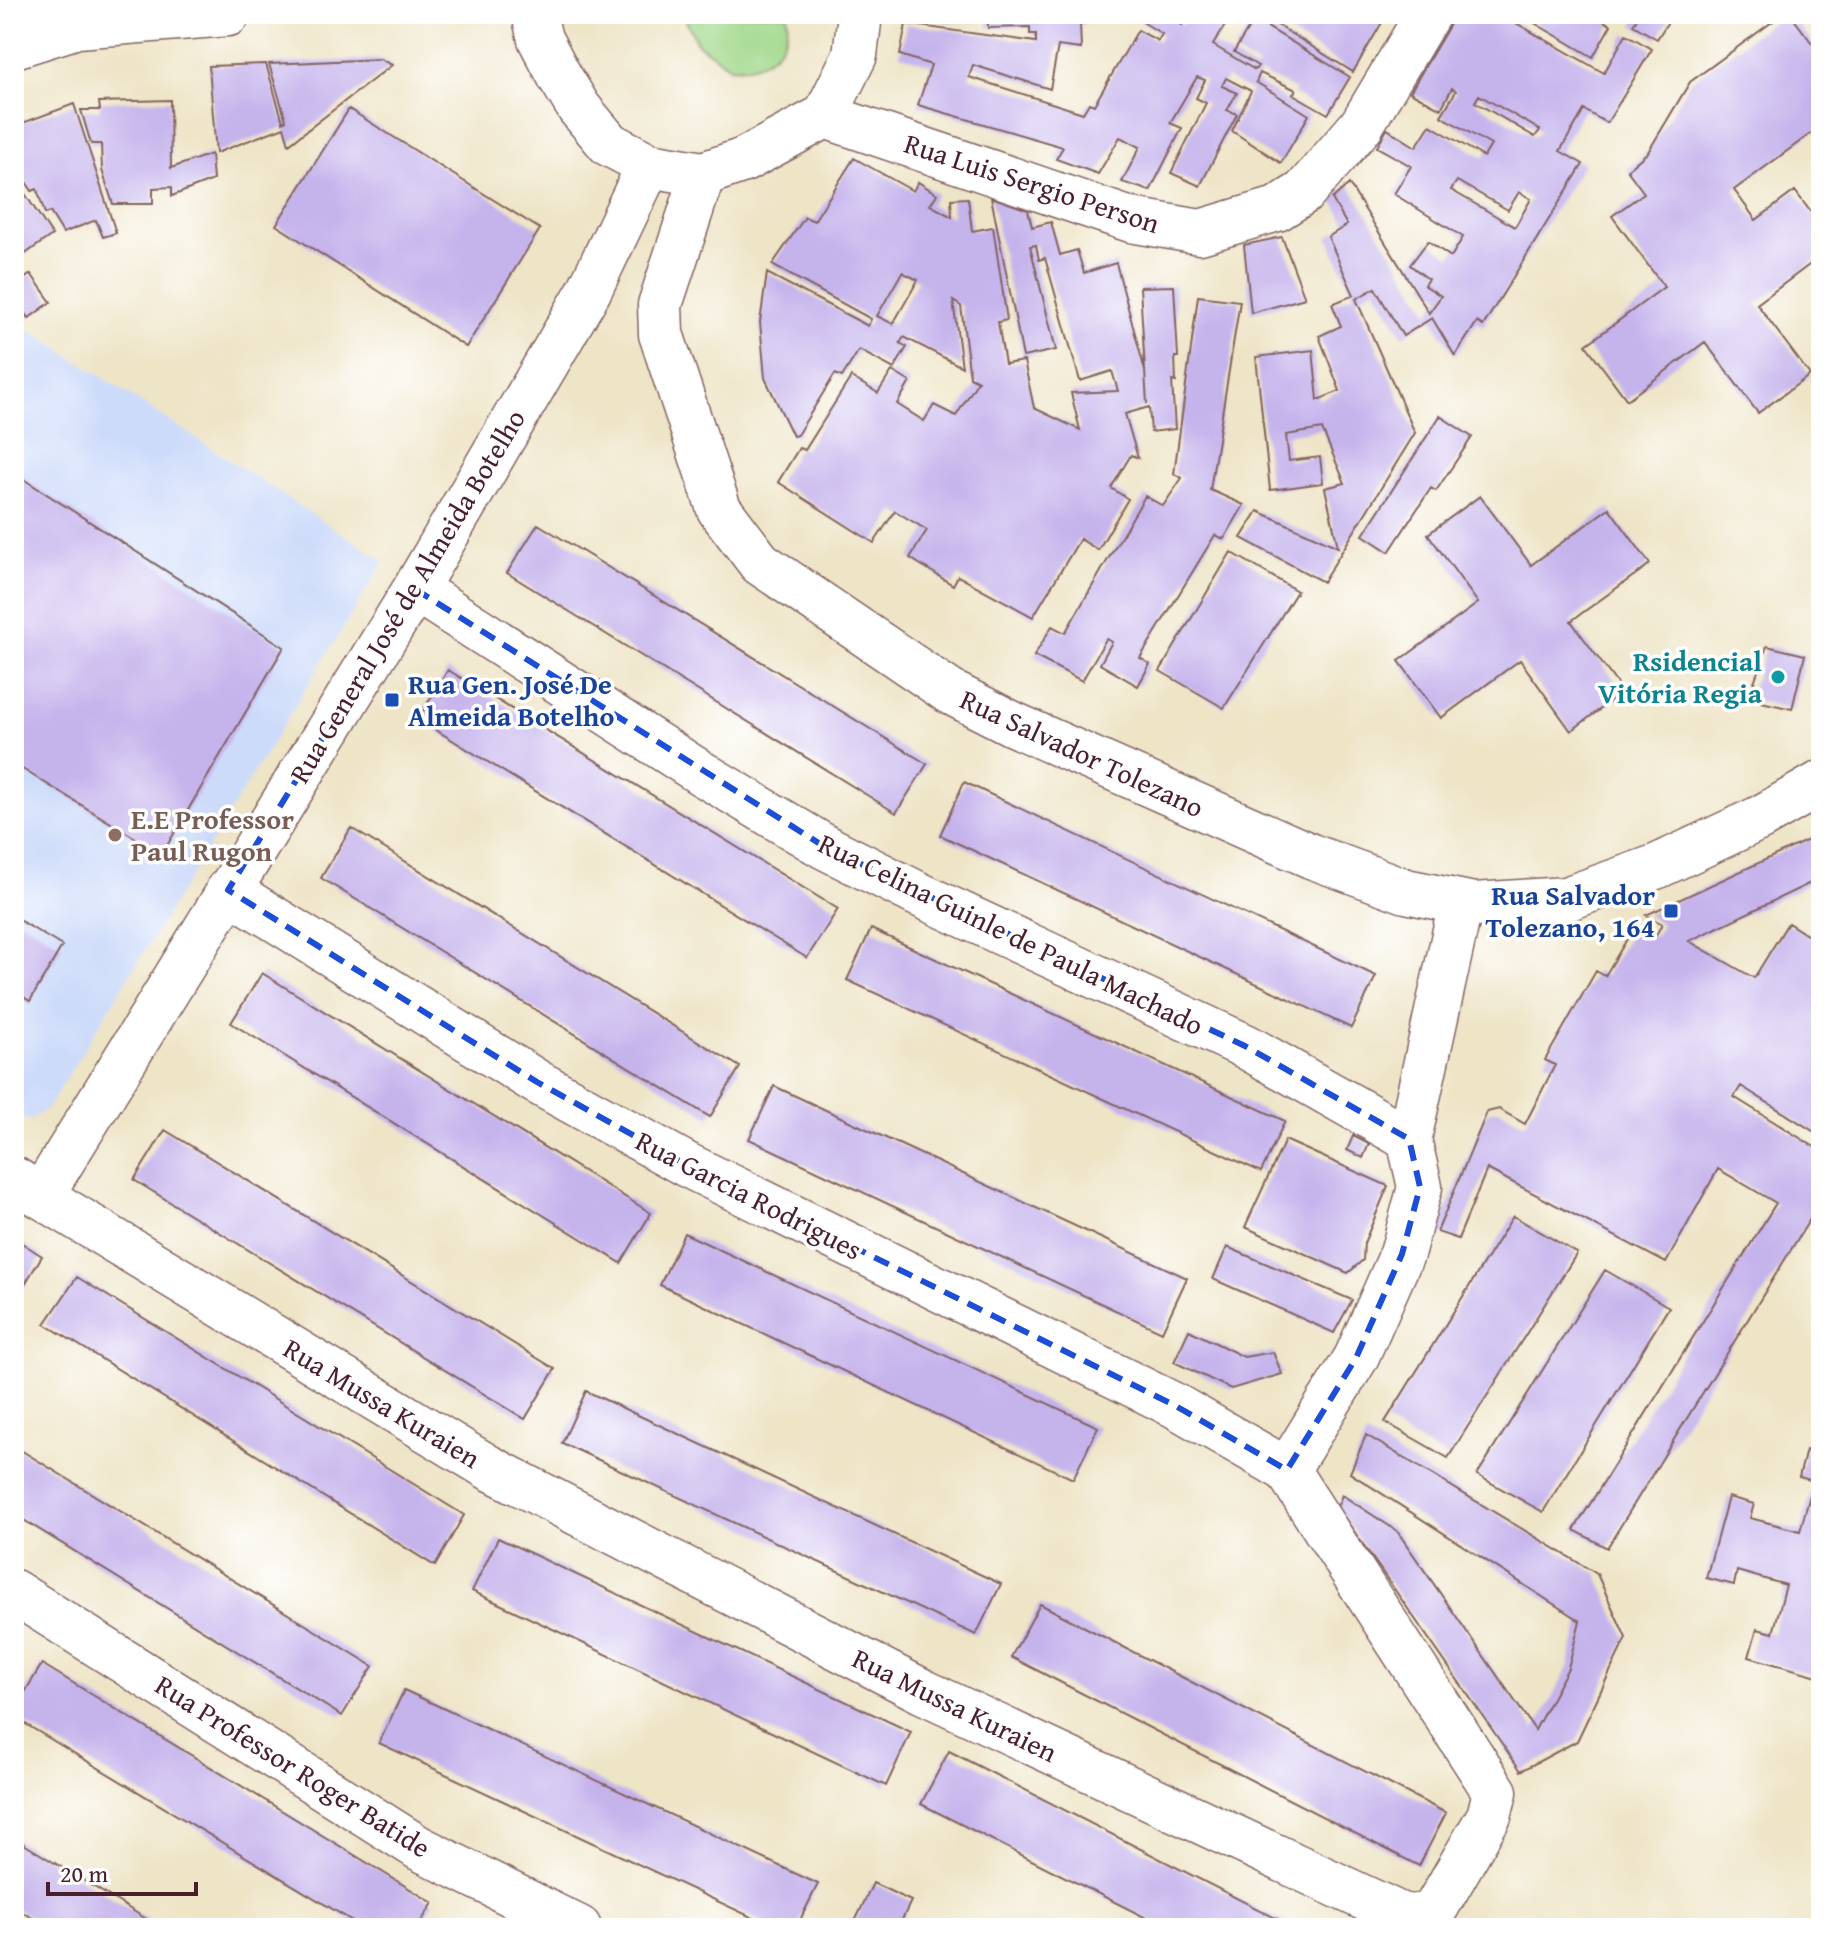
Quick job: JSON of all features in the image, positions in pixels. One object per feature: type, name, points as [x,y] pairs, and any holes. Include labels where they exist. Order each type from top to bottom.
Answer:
[{"type":"street","points":[[14,46],[77,26],[228,14]]},
{"type":"street","points":[[534,14],[540,39],[579,108],[609,144],[649,165],[703,174],[744,160],[825,116],[855,55],[860,14]]},
{"type":"street","name":"Rua Luis Sergio Person","points":[[825,116],[1131,220],[1200,232],[1277,209],[1304,192],[1361,126],[1428,14]]},
{"type":"street","name":"Rua General José de Almeida Botelho","points":[[28,1187],[228,890],[415,589],[589,291],[649,165]]},
{"type":"street","name":"Rua Salvador Tolezano","points":[[703,174],[660,305],[661,334],[719,509],[760,563],[950,692],[1013,724],[1311,856],[1406,891],[1474,905],[1566,899],[1658,866],[1760,818],[1820,779]]},
{"type":"street","name":"Rua Celina Guinle de Paula Machado","points":[[415,589],[701,773],[825,847],[918,894],[1245,1046],[1409,1139]]},
{"type":"street","name":"Rua Garcia Rodrigues","points":[[228,890],[537,1082],[687,1165],[1174,1405],[1287,1470]]},
{"type":"street","points":[[1287,1470],[1356,1358],[1402,1254],[1420,1187],[1409,1139],[1461,903]]},
{"type":"street","name":"Rua Mussa Kuraien","points":[[28,1187],[488,1467],[922,1691],[1405,1917],[1428,1915],[1437,1906],[1489,1816],[1495,1792],[1287,1470]]},
{"type":"street","name":"Rua Professor Roger Batide","points":[[14,1592],[419,1848],[579,1928]]},
{"type":"highlighted area","points":[[415,589],[825,847],[1245,1046],[1409,1139],[1420,1187],[1402,1254],[1356,1358],[1287,1470],[1174,1405],[687,1165],[537,1082],[228,890]]},
{"type":"shaded area","name":"E.E Professor Paul Rugon","points":[[30,330],[384,561],[48,1108],[30,1120],[14,1118],[14,339]]},
{"type":"green space","points":[[683,14],[787,14],[787,26],[785,37],[773,55],[754,65],[730,67],[697,43]]},
{"type":"building","points":[[943,14],[1087,14],[1087,23],[1080,24],[1081,49],[1058,46],[1050,89],[973,65],[969,77],[1083,113],[1089,103],[1094,105],[1138,30],[1158,41],[1162,34],[1136,18],[1138,14],[1169,14],[1182,25],[1189,14],[1232,14],[1213,45],[1255,70],[1258,66],[1234,52],[1254,19],[1350,77],[1328,114],[1293,94],[1296,90],[1260,73],[1256,82],[1309,115],[1281,163],[1232,131],[1251,91],[1226,78],[1222,86],[1237,93],[1227,110],[1237,114],[1200,186],[1171,173],[1206,103],[1196,98],[1205,80],[1197,77],[1170,123],[1182,128],[1150,191],[1122,182],[1140,147],[1120,137],[1098,174],[1056,159],[1063,147],[918,105],[931,65],[900,55],[906,24],[1036,42],[1036,34],[1030,34],[1030,27],[988,28],[988,21],[943,22]]},
{"type":"building","points":[[1269,14],[1387,14],[1353,72],[1266,18]]},
{"type":"building","points":[[1456,14],[1500,14],[1604,73],[1626,34],[1652,49],[1607,123],[1584,110],[1560,151],[1583,164],[1483,326],[1477,322],[1455,356],[1432,318],[1403,336],[1375,288],[1356,299],[1415,433],[1323,582],[1241,538],[1258,511],[1338,547],[1325,488],[1345,483],[1322,429],[1286,435],[1289,461],[1320,457],[1323,483],[1270,490],[1256,357],[1313,350],[1318,400],[1340,391],[1319,336],[1341,326],[1332,304],[1354,295],[1328,237],[1347,225],[1332,199],[1349,184],[1429,313],[1441,296],[1424,285],[1428,279],[1410,265],[1428,241],[1451,257],[1463,237],[1394,194],[1411,166],[1377,147],[1387,129],[1416,147],[1430,125],[1484,157],[1491,145],[1441,116],[1456,91],[1452,88],[1441,109],[1410,92]],"holes":[[[1479,95],[1540,130],[1535,137],[1475,102]],[[1457,181],[1508,210],[1519,192],[1531,199],[1515,227],[1451,190]]]},
{"type":"building","points":[[1519,14],[1591,14],[1611,25],[1593,57]]},
{"type":"building","points":[[1639,14],[1673,14],[1657,39],[1633,25]]},
{"type":"building","points":[[1783,14],[1790,14],[1821,55],[1821,126],[1734,190],[1756,220],[1795,191],[1821,226],[1821,256],[1757,304],[1810,375],[1758,413],[1705,342],[1627,400],[1586,345],[1664,287],[1612,216],[1644,193],[1627,170],[1648,152],[1690,82]]},
{"type":"building","points":[[380,59],[392,65],[289,144],[284,127],[216,153],[209,66],[266,64],[283,122],[286,120],[269,64]]},
{"type":"building","points":[[170,100],[171,168],[211,154],[213,180],[172,196],[172,187],[153,188],[153,204],[113,204],[102,170],[101,144],[91,144],[81,110],[100,110],[99,102]]},
{"type":"building","points":[[74,104],[116,233],[103,237],[96,220],[63,233],[50,212],[45,214],[37,189],[32,191],[14,163],[14,133],[20,143],[23,141],[17,125]]},
{"type":"building","points":[[349,109],[540,229],[466,347],[276,225]]},
{"type":"building","points":[[854,158],[913,191],[918,182],[937,194],[930,205],[952,217],[951,199],[968,198],[972,231],[993,227],[1007,320],[998,322],[1005,364],[1024,361],[1034,408],[1080,430],[1071,393],[1118,391],[1112,371],[1080,381],[1045,258],[1039,260],[1036,245],[1030,246],[1056,350],[1023,357],[991,197],[1028,210],[1032,227],[1051,222],[1060,255],[1077,250],[1084,273],[1116,263],[1145,371],[1147,404],[1140,287],[1174,286],[1178,357],[1175,357],[1176,382],[1172,381],[1175,429],[1151,432],[1149,407],[1125,414],[1138,458],[1131,455],[1111,488],[1128,499],[1098,550],[1080,539],[1033,617],[958,576],[953,585],[910,558],[927,530],[895,511],[874,543],[778,482],[799,448],[805,450],[851,377],[878,393],[892,371],[910,382],[897,404],[924,421],[934,405],[956,416],[978,381],[970,377],[961,306],[953,301],[962,367],[904,337],[900,343],[907,347],[894,369],[859,350],[842,377],[835,374],[797,435],[793,436],[765,378],[760,322],[767,273],[868,326],[871,319],[772,265],[805,217],[814,221]],"holes":[[[902,272],[918,280],[893,324],[877,316]]]},
{"type":"building","points":[[14,177],[52,235],[14,262]]},
{"type":"building","points":[[1282,237],[1305,298],[1251,313],[1244,245]]},
{"type":"building","points":[[31,274],[51,302],[29,318],[14,297],[14,286]]},
{"type":"building","points":[[1198,296],[1240,301],[1210,490],[1244,505],[1224,539],[1215,535],[1140,658],[1150,664],[1138,686],[1100,664],[1112,642],[1106,639],[1082,681],[1034,656],[1052,626],[1065,633],[1145,496],[1163,506],[1182,478],[1174,474]]},
{"type":"building","points":[[1440,416],[1472,437],[1436,491],[1431,488],[1389,552],[1363,535]]},
{"type":"building","points":[[14,473],[284,647],[162,854],[14,764]]},
{"type":"building","points":[[1480,496],[1531,565],[1609,508],[1650,564],[1571,621],[1623,692],[1571,731],[1520,660],[1441,718],[1399,661],[1478,603],[1428,534]]},
{"type":"building","points":[[538,524],[927,764],[896,813],[507,573]]},
{"type":"building","points":[[1231,552],[1297,591],[1224,708],[1160,671]]},
{"type":"building","name":"Rsidencial Vitória Regia","points":[[1767,646],[1805,655],[1792,709],[1748,699]]},
{"type":"building","points":[[448,670],[838,909],[807,958],[418,719]]},
{"type":"building","points":[[964,782],[1376,976],[1351,1028],[940,835]]},
{"type":"building","points":[[351,828],[740,1067],[710,1117],[321,878]]},
{"type":"building","points":[[1821,834],[1821,878],[1689,941],[1754,978],[1788,923],[1821,944],[1821,1136],[1741,1086],[1734,1097],[1821,1151],[1821,1201],[1607,1548],[1574,1530],[1776,1203],[1718,1169],[1666,1263],[1487,1169],[1458,1239],[1437,1232],[1487,1112],[1499,1109],[1525,1124],[1555,1065],[1545,1060],[1596,971],[1605,976],[1636,924],[1655,937],[1662,924],[1646,915]]},
{"type":"building","points":[[14,917],[62,946],[30,1001],[14,991]]},
{"type":"building","points":[[871,929],[1285,1121],[1261,1172],[847,980]]},
{"type":"building","points":[[262,973],[651,1213],[621,1263],[231,1023]]},
{"type":"building","points":[[774,1086],[1187,1278],[1162,1332],[749,1139]]},
{"type":"building","points":[[165,1130],[555,1369],[525,1419],[134,1180]]},
{"type":"building","points":[[1353,1136],[1369,1144],[1363,1158],[1347,1150]]},
{"type":"building","points":[[1285,1140],[1388,1186],[1364,1243],[1363,1260],[1348,1273],[1245,1227]]},
{"type":"building","points":[[1513,1216],[1577,1253],[1448,1458],[1385,1422]]},
{"type":"building","points":[[684,1233],[1098,1427],[1073,1479],[660,1285]]},
{"type":"building","points":[[14,1238],[42,1256],[14,1302]]},
{"type":"building","points":[[1227,1247],[1352,1300],[1334,1333],[1213,1279]]},
{"type":"building","points":[[1605,1270],[1669,1307],[1543,1512],[1477,1475]]},
{"type":"building","points":[[77,1277],[464,1515],[435,1566],[45,1324]]},
{"type":"building","points":[[1189,1330],[1244,1357],[1273,1352],[1282,1374],[1231,1389],[1174,1362]]},
{"type":"building","points":[[586,1391],[1001,1584],[976,1635],[562,1443]]},
{"type":"building","points":[[1366,1435],[1597,1574],[1626,1638],[1577,1741],[1521,1771],[1337,1507],[1342,1495],[1397,1531],[1535,1730],[1568,1668],[1580,1621],[1350,1473]]},
{"type":"building","points":[[14,1446],[373,1666],[342,1716],[14,1514]]},
{"type":"building","points":[[1806,1450],[1821,1454],[1821,1677],[1749,1657],[1757,1629],[1773,1633],[1786,1585],[1737,1571],[1734,1585],[1706,1578],[1728,1497],[1754,1504],[1750,1518],[1800,1531],[1814,1481],[1799,1477]]},
{"type":"building","points":[[498,1538],[911,1732],[886,1786],[472,1591]]},
{"type":"building","points":[[1040,1604],[1446,1813],[1419,1866],[1011,1657]]},
{"type":"building","points":[[42,1664],[433,1903],[417,1928],[364,1928],[14,1717],[14,1710]]},
{"type":"building","points":[[404,1690],[818,1884],[796,1928],[775,1928],[379,1743]]},
{"type":"building","points":[[949,1751],[1295,1928],[1166,1928],[921,1804]]},
{"type":"building","points":[[14,1838],[161,1928],[49,1928],[14,1907]]},
{"type":"building","points":[[873,1883],[911,1901],[898,1928],[852,1928]]},
{"type":"place","name":"Rsidencial Vitória Regia","points":[[1778,677]]},
{"type":"place","name":"Rua Gen. José De Almeida Botelho","points":[[392,700]]},
{"type":"place","name":"E.E Professor Paul Rugon","points":[[115,835]]},
{"type":"place","name":"Rua Salvador Tolezano, 164","points":[[1671,911]]}]
